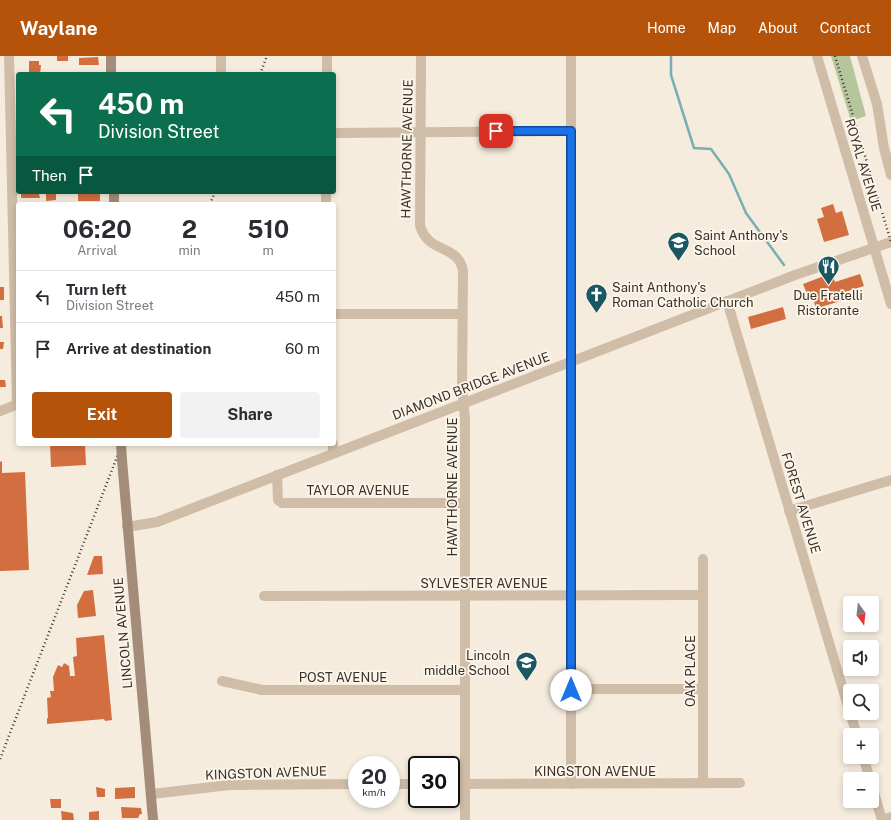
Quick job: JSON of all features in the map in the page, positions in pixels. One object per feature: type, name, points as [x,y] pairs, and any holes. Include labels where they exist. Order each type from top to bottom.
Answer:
[{"type":"main road","points":[[111,56],[112,72]]},
{"type":"main road","name":"LINCOLN AVENUE","points":[[121,446],[127,527],[152,794],[153,820]]},
{"type":"street","points":[[9,56],[16,360]]},
{"type":"street","points":[[221,56],[221,72]]},
{"type":"street","points":[[327,72],[328,56]]},
{"type":"street","name":"HAWTHORNE AVENUE","points":[[421,56],[420,225],[424,238],[455,256],[462,264],[465,503],[465,820]]},
{"type":"street","points":[[571,56],[571,784]]},
{"type":"street","name":"ROYAL AVENUE","points":[[817,56],[891,304]]},
{"type":"street","points":[[862,56],[877,104],[881,137],[891,175]]},
{"type":"street","points":[[336,133],[571,131]]},
{"type":"street","name":"DIAMOND BRIDGE AVENUE","points":[[127,527],[156,522],[277,476],[333,449],[463,403],[801,272],[891,242]]},
{"type":"street","name":"FOREST AVENUE","points":[[727,301],[843,690]]},
{"type":"street","points":[[336,314],[462,314]]},
{"type":"street","points":[[0,411],[16,404]]},
{"type":"street","name":"TAYLOR AVENUE","points":[[277,476],[278,500],[282,503],[465,503]]},
{"type":"street","points":[[789,511],[891,480]]},
{"type":"street","name":"OAK PLACE","points":[[703,559],[703,783]]},
{"type":"street","name":"SYLVESTER AVENUE","points":[[264,596],[703,595]]},
{"type":"street","name":"POST AVENUE","points":[[222,681],[262,690],[465,690]]},
{"type":"street","points":[[571,690],[703,690]]},
{"type":"street","name":"KINGSTON AVENUE","points":[[460,784],[740,783]]},
{"type":"street","name":"KINGSTON AVENUE","points":[[152,794],[229,785],[348,784]]},
{"type":"street","points":[[878,808],[882,820],[891,817]]},
{"type":"green space","points":[[831,56],[850,56],[866,116],[851,121]]},
{"type":"building","points":[[57,56],[68,56],[68,61],[57,61]]},
{"type":"building","points":[[98,57],[99,65],[79,65],[79,58]]},
{"type":"building","points":[[29,61],[39,61],[39,65],[41,65],[40,72],[29,72]]},
{"type":"building","points":[[21,194],[39,194],[40,198],[21,198]]},
{"type":"building","points":[[46,194],[56,194],[56,200],[46,201]]},
{"type":"building","points":[[78,194],[100,194],[100,201],[78,201]]},
{"type":"building","points":[[833,204],[836,213],[842,211],[849,235],[824,242],[817,219],[824,217],[821,208]]},
{"type":"building","points":[[832,273],[835,282],[860,274],[864,286],[839,294],[841,301],[824,306],[826,314],[818,316],[812,295],[807,294],[803,284]]},
{"type":"building","points":[[0,287],[4,287],[4,300],[0,300]]},
{"type":"building","points":[[783,307],[786,319],[751,329],[748,317]]},
{"type":"building","points":[[0,316],[2,316],[3,328],[0,328]]},
{"type":"building","points":[[0,342],[4,342],[3,349],[0,349]]},
{"type":"building","points":[[0,380],[5,380],[6,387],[0,387]]},
{"type":"building","points":[[50,446],[85,446],[86,465],[51,467]]},
{"type":"building","points":[[2,461],[2,473],[25,472],[29,570],[0,571],[0,462]]},
{"type":"building","points":[[94,556],[102,556],[103,574],[87,575]]},
{"type":"building","points":[[93,590],[96,616],[78,618],[77,605],[84,591]]},
{"type":"building","points":[[104,635],[112,720],[105,721],[104,719],[47,724],[47,698],[51,697],[50,691],[54,691],[53,677],[58,665],[62,667],[64,663],[69,666],[70,676],[75,676],[73,657],[77,656],[76,638]]},
{"type":"building","points":[[96,787],[105,789],[105,797],[97,797]]},
{"type":"building","points":[[135,787],[135,798],[115,799],[115,788]]},
{"type":"building","points":[[50,799],[61,799],[61,808],[51,808]]},
{"type":"building","points":[[121,807],[141,808],[142,814],[140,814],[138,818],[122,818]]},
{"type":"building","points":[[61,811],[73,813],[74,820],[62,820]]},
{"type":"building","points":[[99,811],[99,820],[89,820],[89,812]]},
{"type":"waterway","points":[[671,56],[671,75],[694,148],[711,149],[729,174],[746,213],[784,265]]},
{"type":"railway","points":[[261,72],[267,56]]},
{"type":"railway","points":[[835,56],[891,242]]},
{"type":"railway","points":[[211,202],[214,194]]},
{"type":"railway","points":[[0,759],[121,446]]},
{"type":"place","name":"Saint Anthony's School","points":[[678,262]]},
{"type":"place","name":"Due Fratelli Ristorante","points":[[828,286]]},
{"type":"place","name":"Saint Anthony's Roman Catholic Church","points":[[596,314]]},
{"type":"place","name":"Lincoln middle School","points":[[526,682]]},
{"type":"route","points":[[496,131],[571,131],[571,690]]}]
